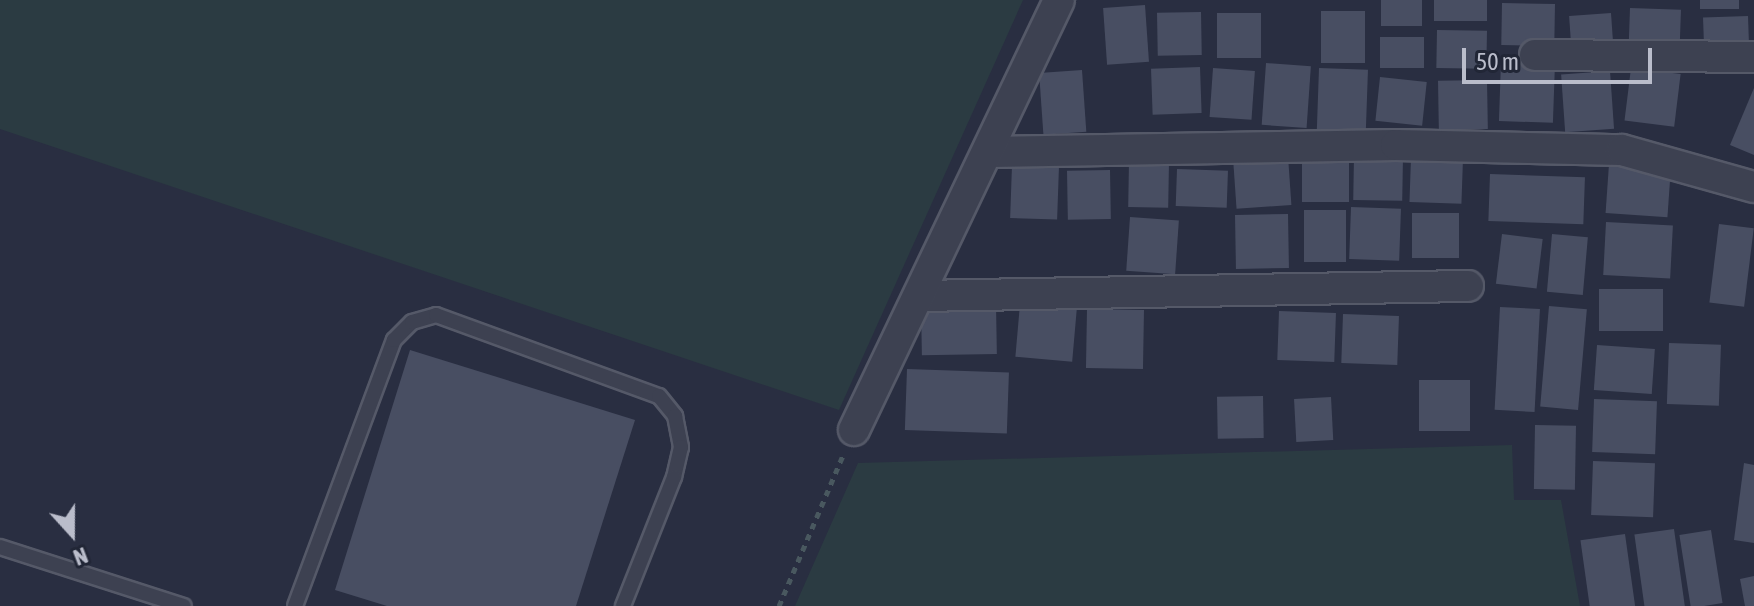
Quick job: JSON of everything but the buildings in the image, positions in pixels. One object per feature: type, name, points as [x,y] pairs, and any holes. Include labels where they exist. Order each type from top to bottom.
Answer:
[{"type":"street","points":[[854,430],[990,152],[1059,0]]},
{"type":"street","points":[[1535,55],[1754,57]]},
{"type":"street","points":[[990,152],[1396,145],[1622,150],[1754,187]]},
{"type":"street","points":[[920,296],[1468,286]]},
{"type":"lane","points":[[295,606],[394,340],[412,322],[436,315],[659,396],[675,416],[681,447],[674,477],[623,606]]},
{"type":"lane","points":[[0,547],[184,606]]},
{"type":"path","points":[[779,606],[854,430]]},
{"type":"shaded area","points":[[0,0],[1023,0],[839,410],[0,129]]},
{"type":"shaded area","points":[[1512,445],[1514,500],[1561,500],[1580,606],[795,606],[858,463]]}]
